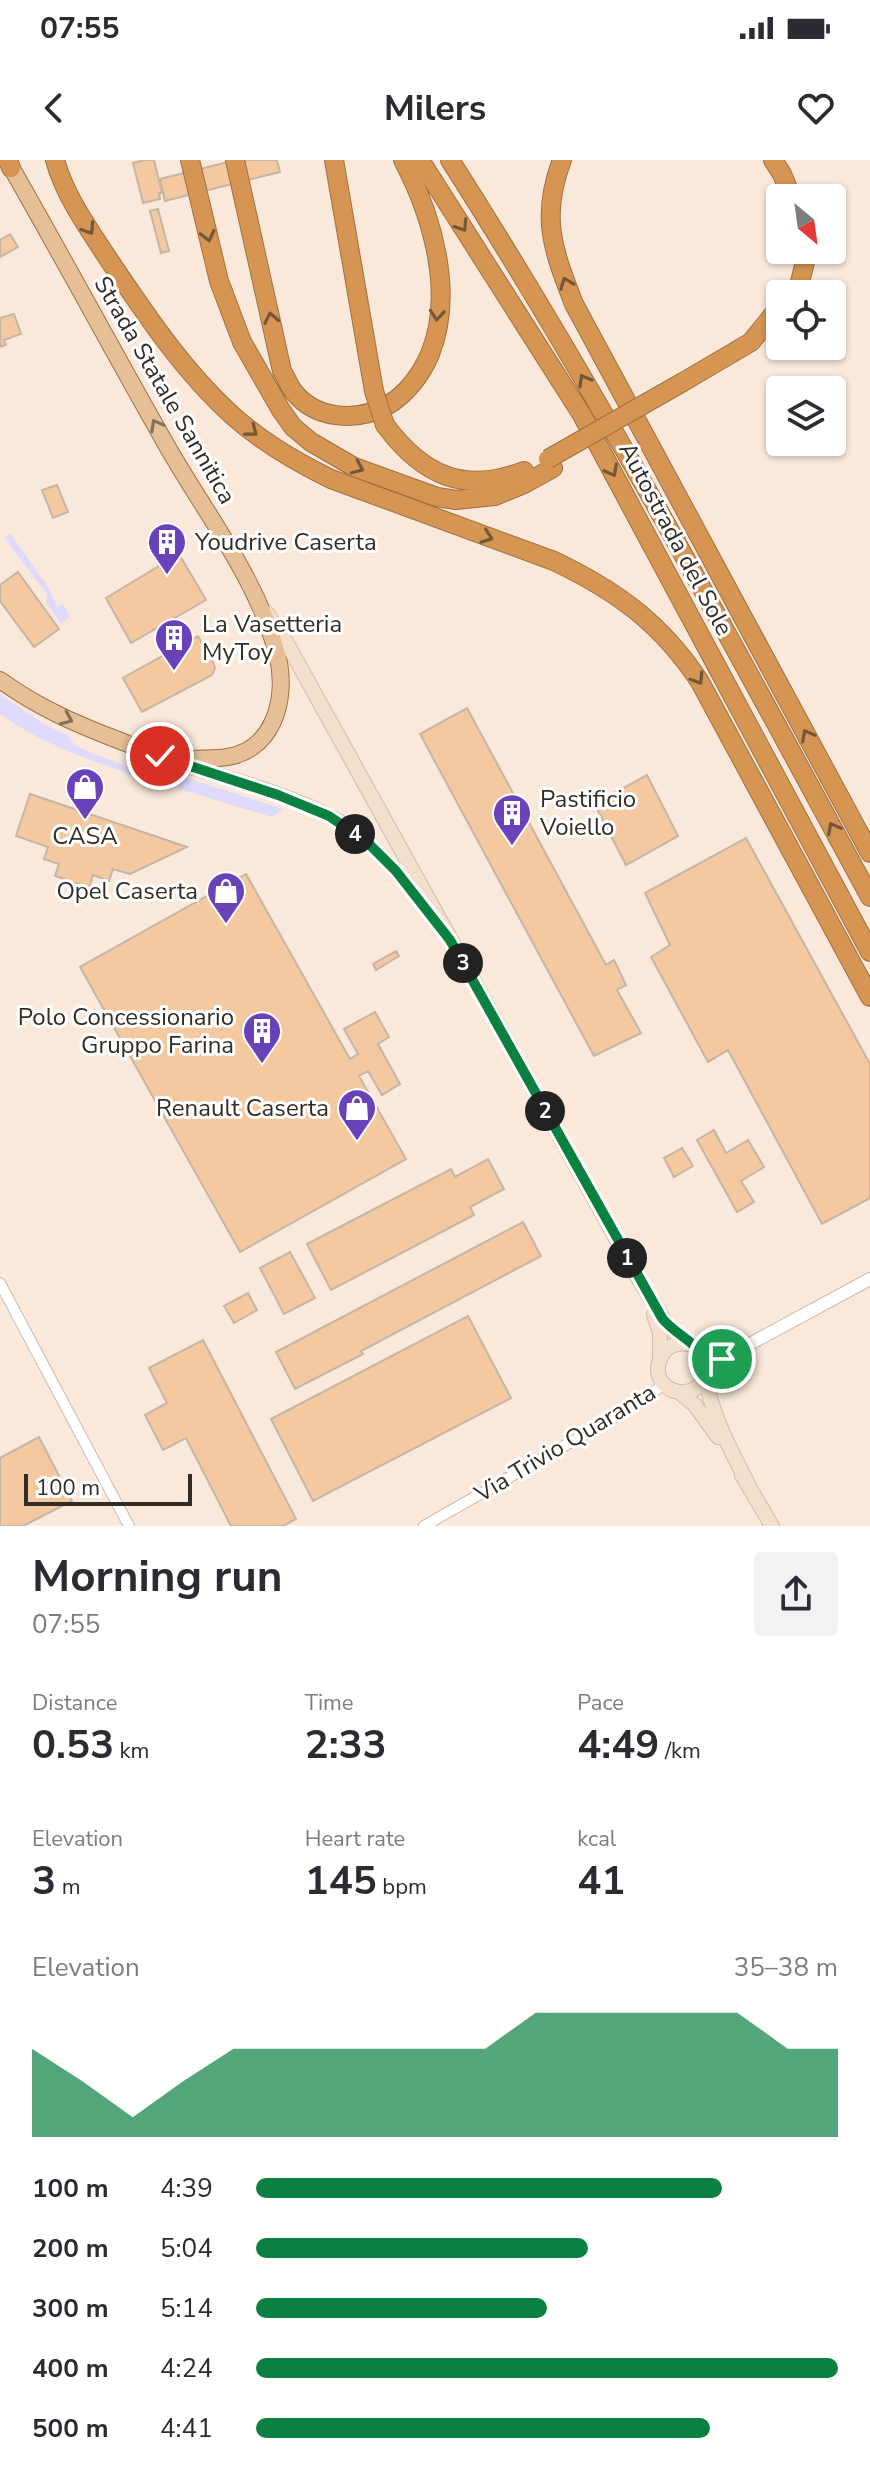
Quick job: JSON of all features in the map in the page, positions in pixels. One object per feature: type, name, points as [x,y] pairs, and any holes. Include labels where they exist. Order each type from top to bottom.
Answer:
[{"type":"highway","points":[[55,160],[72,203],[178,356],[234,417],[262,439],[295,462],[331,479],[585,575],[634,607],[663,634],[682,654],[700,682],[870,997]]},
{"type":"highway","points":[[190,160],[219,281],[242,342],[293,427],[311,442],[354,467],[437,497],[456,500],[495,496],[524,484],[550,463],[760,347],[766,341]]},
{"type":"highway","points":[[235,160],[282,371],[293,392],[308,405],[339,417],[366,414],[388,405],[407,390],[430,353],[438,324],[434,240],[421,198],[403,160]]},
{"type":"highway","points":[[334,160],[374,391],[385,425],[399,444],[420,463],[461,480],[483,483],[550,463]]},
{"type":"highway","name":"Autostrada del Sole","points":[[420,160],[582,415],[870,952]]},
{"type":"highway","name":"Autostrada del Sole","points":[[450,160],[514,260],[631,462],[870,897]]},
{"type":"highway","points":[[562,160],[554,183],[550,211],[551,239],[574,304],[870,853]]},
{"type":"highway","points":[[773,160],[786,184]]},
{"type":"highway","points":[[786,160],[797,184]]},
{"type":"highway","points":[[685,386],[751,342],[766,323]]},
{"type":"main road","name":"Strada Statale Sannitica","points":[[0,680],[24,698],[58,715],[160,756],[228,758],[250,749],[266,733],[278,714],[281,678],[260,602],[167,447],[9,163]]},
{"type":"main road","points":[[260,602],[291,652],[638,1278],[668,1326],[707,1360],[714,1411],[747,1482]]},
{"type":"main road","points":[[160,756],[278,795],[329,816],[368,843],[396,871],[450,940]]},
{"type":"main road","points":[[638,1278],[660,1333],[658,1371],[664,1384],[680,1393],[697,1389],[707,1375]]},
{"type":"main road","points":[[660,1357],[676,1344],[694,1346]]},
{"type":"main road","points":[[680,1393],[704,1416],[772,1526]]},
{"type":"street","points":[[707,1375],[717,1363],[741,1348],[870,1279]]},
{"type":"street","points":[[0,1283],[129,1526]]},
{"type":"street","points":[[694,1346],[716,1354],[741,1348]]},
{"type":"street","name":"Via Trivio Quaranta","points":[[424,1526],[636,1405],[664,1384]]},
{"type":"shaded area","points":[[10,533],[49,588],[57,607],[63,604],[70,617],[61,624],[47,604],[47,594],[4,537]]},
{"type":"shaded area","points":[[0,694],[42,723],[67,735],[75,745],[155,776],[157,784],[76,754],[18,726],[0,714]]},
{"type":"shaded area","points":[[186,778],[283,809],[272,817],[176,788]]},
{"type":"building","points":[[154,160],[162,193],[159,193],[160,199],[143,203],[133,163]]},
{"type":"building","points":[[236,160],[277,160],[280,172],[165,201],[160,179]]},
{"type":"building","points":[[158,209],[169,251],[161,253],[150,211]]},
{"type":"building","points":[[10,234],[18,247],[0,257],[0,240]]},
{"type":"building","points":[[14,314],[21,334],[4,340],[6,345],[0,347],[0,318]]},
{"type":"building","points":[[57,485],[68,512],[53,518],[42,490]]},
{"type":"building","name":"Youdrive Caserta","points":[[179,554],[206,600],[131,643],[106,598]]},
{"type":"building","points":[[18,572],[59,629],[34,647],[0,601],[0,585]]},
{"type":"building","name":"La Vasetteria MyToy","points":[[198,636],[213,662],[215,668],[212,675],[142,712],[123,678]]},
{"type":"building","name":"Pastificio Voiello","points":[[467,708],[606,965],[614,960],[626,985],[617,990],[641,1033],[594,1056],[420,734]]},
{"type":"building","points":[[647,775],[678,836],[626,865],[597,809],[603,799]]},
{"type":"building","points":[[30,794],[187,847],[130,874],[113,869],[109,881],[93,875],[89,888],[55,876],[59,864],[44,859],[48,847],[16,836]]},
{"type":"building","points":[[746,838],[870,1064],[870,1198],[822,1224],[728,1050],[708,1062],[651,957],[670,945],[645,893]]},
{"type":"building","name":"Polo Concessionario Gruppo Farina","points":[[246,874],[350,1059],[358,1054],[344,1029],[375,1012],[389,1037],[378,1044],[400,1084],[382,1095],[368,1071],[359,1076],[406,1159],[240,1252],[80,967]]},
{"type":"building","points":[[396,951],[399,956],[376,970],[373,964]]},
{"type":"building","points":[[714,1130],[726,1153],[748,1140],[764,1167],[741,1181],[754,1202],[737,1212],[697,1140]]},
{"type":"building","points":[[682,1148],[693,1166],[674,1177],[664,1158]]},
{"type":"building","points":[[488,1159],[504,1189],[470,1207],[474,1215],[331,1290],[307,1244],[451,1169],[455,1177]]},
{"type":"building","points":[[523,1222],[541,1256],[295,1389],[276,1352]]},
{"type":"building","points":[[290,1252],[315,1298],[284,1314],[260,1268]]},
{"type":"building","points":[[248,1293],[257,1310],[234,1323],[224,1306]]},
{"type":"building","points":[[468,1316],[511,1398],[313,1501],[271,1419]]},
{"type":"building","points":[[203,1340],[296,1519],[283,1526],[231,1526],[186,1438],[163,1450],[145,1415],[167,1403],[149,1368]]},
{"type":"building","points":[[39,1437],[72,1501],[23,1526],[0,1526],[0,1458]]},
{"type":"place","name":"Youdrive Caserta","points":[[167,576]]},
{"type":"place","name":"La Vasetteria MyToy","points":[[174,672]]},
{"type":"place","name":"CASA","points":[[85,821]]},
{"type":"place","name":"Pastificio Voiello","points":[[512,847]]},
{"type":"place","name":"Opel Caserta","points":[[226,925]]},
{"type":"place","name":"Polo Concessionario Gruppo Farina","points":[[262,1065]]},
{"type":"place","name":"Renault Caserta","points":[[357,1142]]},
{"type":"route","points":[[160,756],[278,795],[329,816],[368,843],[396,871],[450,940],[662,1318],[675,1333],[703,1353],[707,1360],[707,1375],[712,1366],[722,1359]]}]
